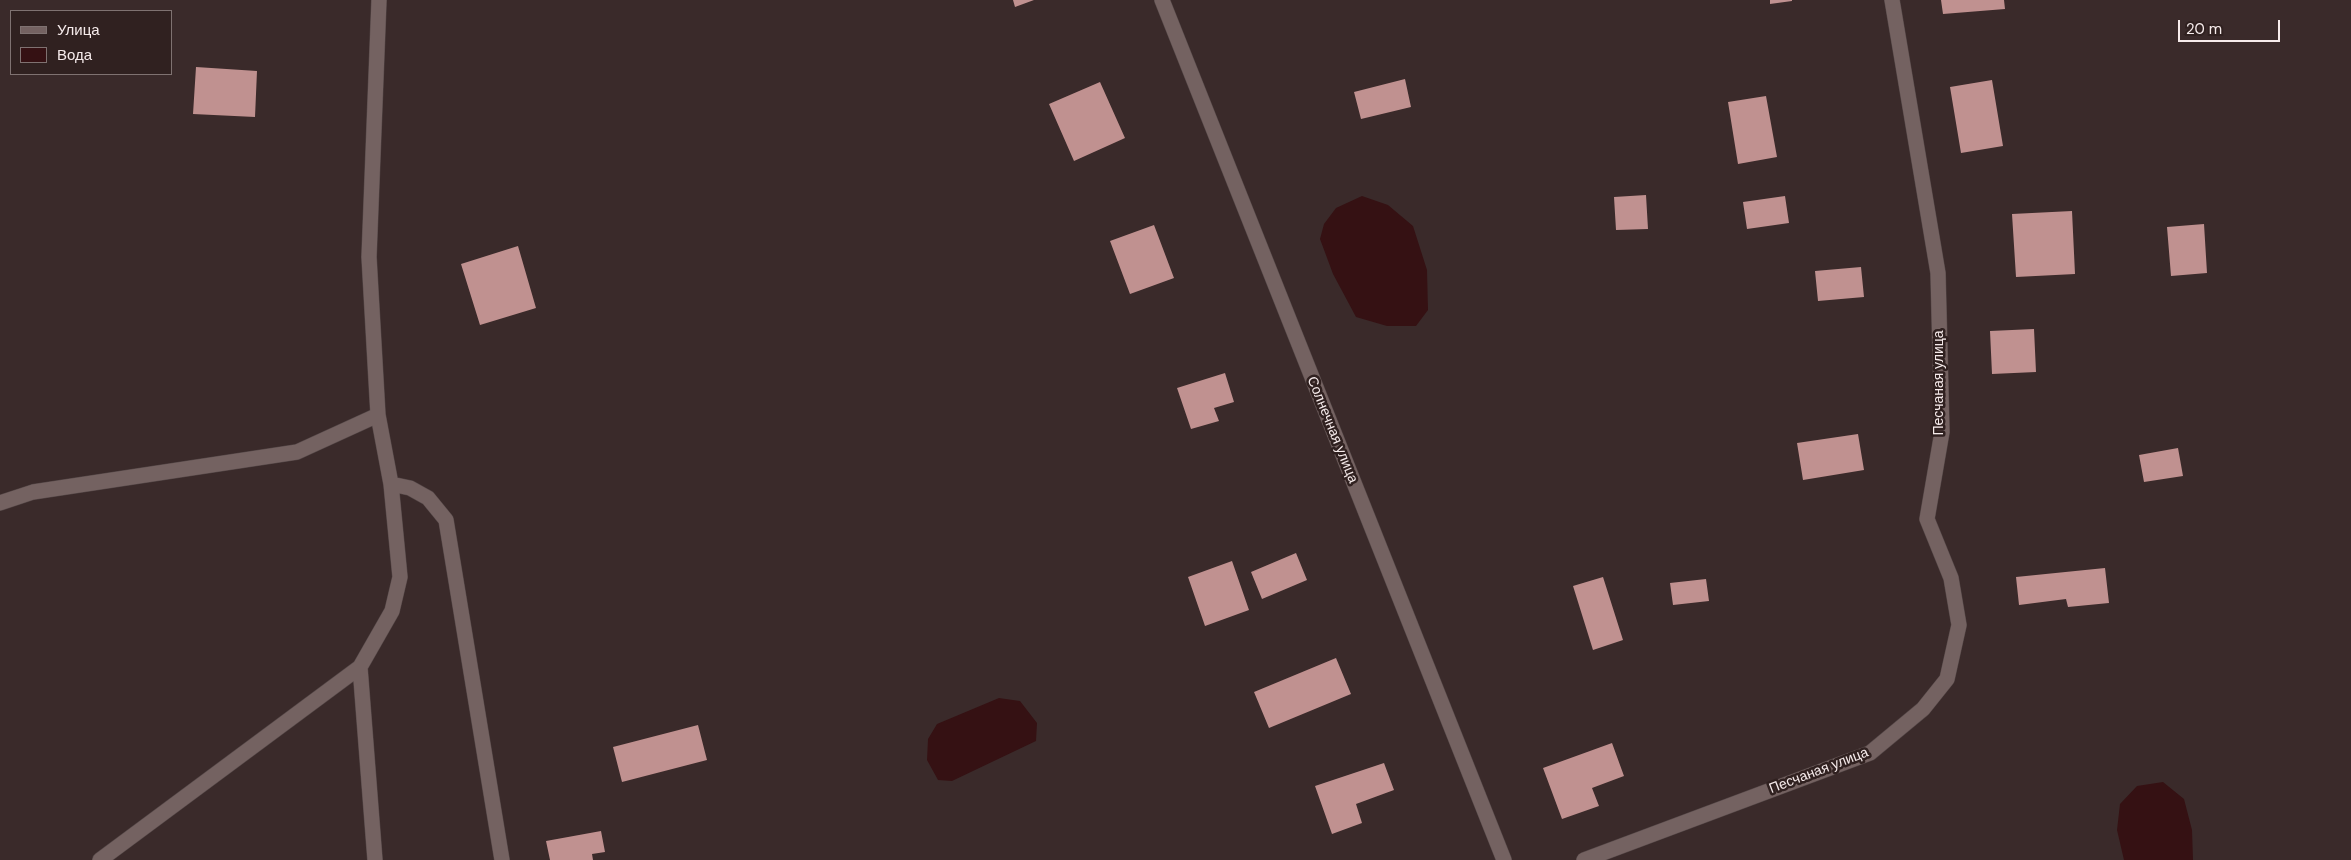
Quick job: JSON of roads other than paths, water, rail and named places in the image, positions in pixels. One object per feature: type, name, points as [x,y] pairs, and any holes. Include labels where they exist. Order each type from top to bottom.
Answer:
[{"type":"street","points":[[100,860],[360,667],[392,612],[400,577],[391,484],[378,415],[369,258],[379,0]]},
{"type":"street","name":"Солнечная улица","points":[[1162,0],[1504,860]]},
{"type":"street","name":"Песчаная улица","points":[[1584,860],[1870,753],[1923,709],[1946,679],[1959,625],[1951,578],[1927,519],[1942,432],[1938,273],[1892,0]]},
{"type":"street","points":[[0,503],[33,492],[297,452],[378,415]]},
{"type":"street","points":[[391,484],[410,488],[428,498],[446,520],[502,860]]},
{"type":"street","points":[[360,667],[375,860]]},
{"type":"water","points":[[1362,196],[1388,205],[1413,226],[1427,270],[1428,310],[1416,326],[1387,326],[1356,317],[1333,274],[1320,239],[1324,224],[1336,208]]},
{"type":"water","points":[[999,698],[1020,701],[1037,723],[1036,741],[952,781],[938,780],[927,760],[928,739],[937,724]]},
{"type":"water","points":[[2163,782],[2184,799],[2192,830],[2193,860],[2124,860],[2117,830],[2120,804],[2137,786]]}]
